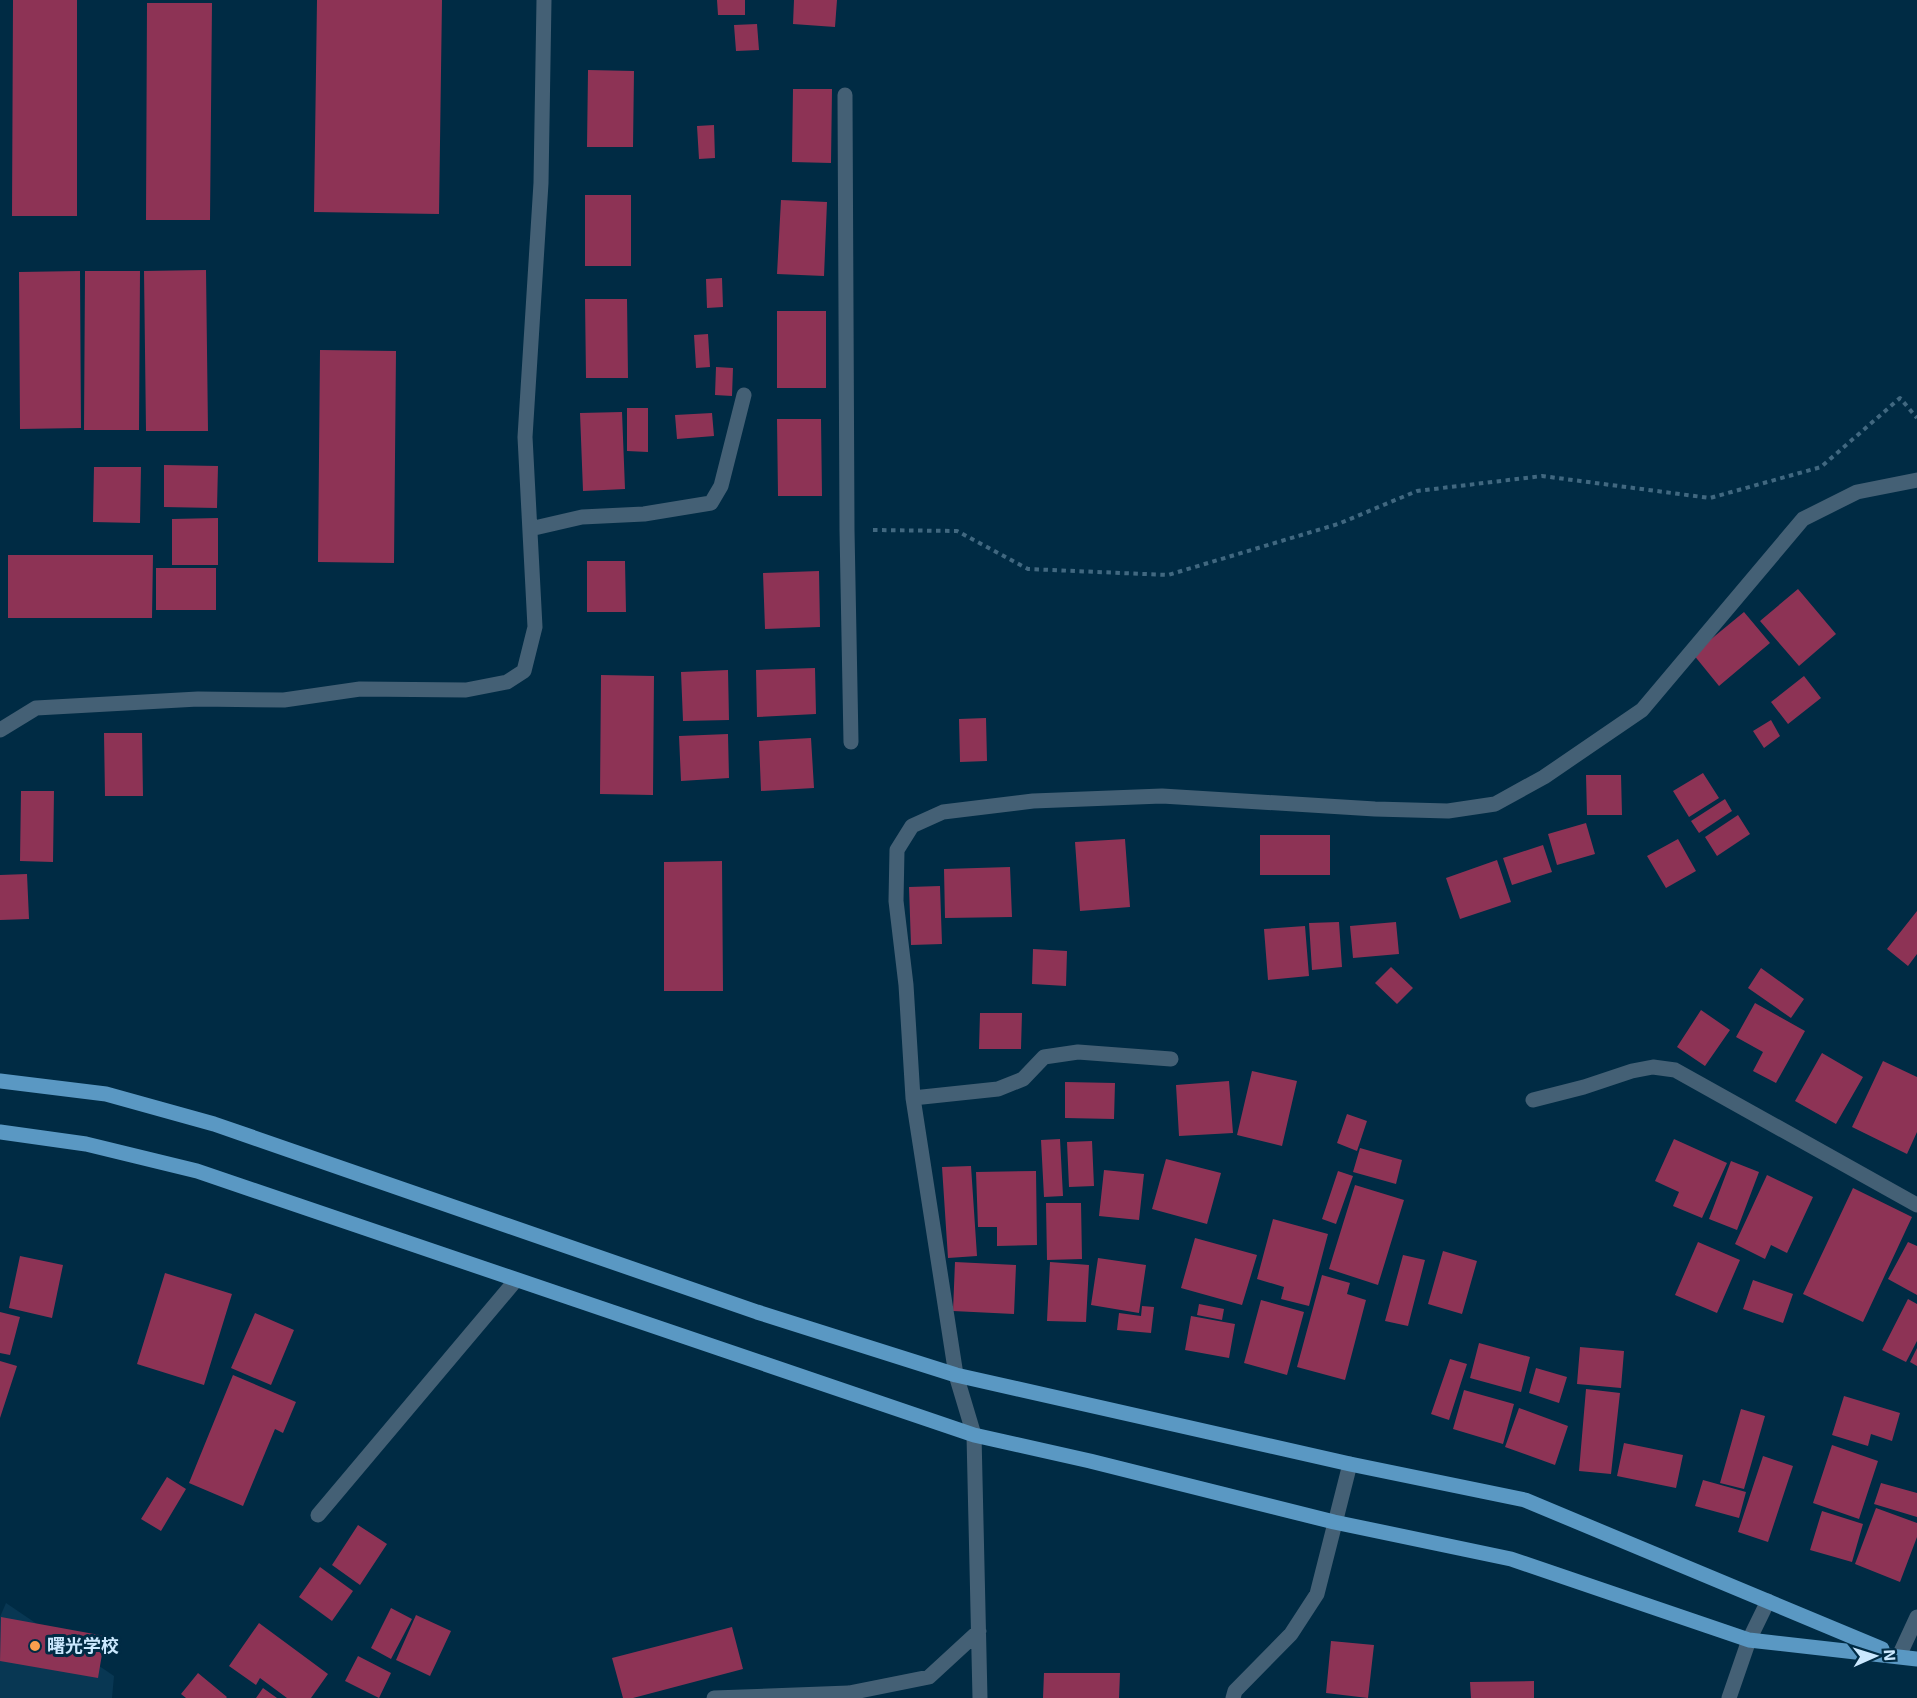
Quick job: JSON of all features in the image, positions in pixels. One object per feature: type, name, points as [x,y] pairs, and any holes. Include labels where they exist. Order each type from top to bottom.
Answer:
[{"type":"main road","points":[[0,1081],[106,1094],[214,1124],[757,1312],[956,1375],[1350,1464],[1525,1500],[1899,1656]]},
{"type":"main road","points":[[0,1132],[86,1144],[197,1171],[974,1435],[1090,1461],[1334,1522],[1511,1559],[1749,1640],[1917,1659]]},
{"type":"street","points":[[0,730],[36,708],[198,699],[284,700],[360,689],[466,690],[507,682],[524,670],[535,627],[525,437],[541,183],[544,0]]},
{"type":"street","points":[[845,95],[850,742]]},
{"type":"street","points":[[530,529],[582,517],[644,514],[711,503],[721,486],[744,395]]},
{"type":"street","points":[[980,1698],[974,1435],[956,1375],[913,1098],[906,985],[896,901],[897,850],[912,826],[943,812],[1033,801],[1162,796],[1385,810],[1448,811],[1495,804],[1544,777],[1642,710],[1803,519],[1857,492],[1917,480]]},
{"type":"street","points":[[913,1098],[999,1089],[1023,1079],[1044,1058],[1078,1052],[1171,1059]]},
{"type":"street","points":[[1533,1100],[1584,1087],[1632,1071],[1653,1067],[1675,1070],[1917,1205]]},
{"type":"street","points":[[318,1515],[516,1280]]},
{"type":"street","points":[[1233,1698],[1235,1691],[1291,1634],[1317,1594],[1350,1464]]},
{"type":"street","points":[[1729,1698],[1749,1640],[1768,1601]]},
{"type":"street","points":[[1899,1656],[1917,1617]]},
{"type":"street","points":[[714,1698],[849,1693],[929,1677],[979,1632]]},
{"type":"path","points":[[847,530],[957,531],[1028,569],[1168,575],[1338,524],[1417,491],[1542,476],[1710,498],[1821,467],[1900,398],[1917,418]]},
{"type":"shaded area","name":"曙光学校","points":[[6,1603],[114,1676],[112,1698],[0,1698],[0,1617]]},
{"type":"building","points":[[13,0],[77,0],[77,216],[12,216]]},
{"type":"building","points":[[317,0],[442,0],[439,214],[314,212]]},
{"type":"building","points":[[717,0],[745,0],[745,15],[718,15]]},
{"type":"building","points":[[794,0],[837,0],[835,27],[793,24]]},
{"type":"building","points":[[147,3],[212,3],[210,220],[146,220]]},
{"type":"building","points":[[757,24],[759,50],[736,51],[734,25]]},
{"type":"building","points":[[588,70],[634,71],[633,147],[587,147]]},
{"type":"building","points":[[793,89],[832,89],[831,163],[792,162]]},
{"type":"building","points":[[714,125],[715,158],[699,159],[697,126]]},
{"type":"building","points":[[585,195],[631,195],[631,266],[585,266]]},
{"type":"building","points":[[781,200],[827,202],[824,276],[777,274]]},
{"type":"building","points":[[206,270],[208,431],[146,431],[144,271]]},
{"type":"building","points":[[80,271],[81,428],[20,429],[19,272]]},
{"type":"building","points":[[85,271],[140,271],[139,430],[84,430]]},
{"type":"building","points":[[722,278],[723,307],[707,308],[706,279]]},
{"type":"building","points":[[585,299],[627,299],[628,378],[586,378]]},
{"type":"building","points":[[777,311],[826,311],[826,388],[777,388]]},
{"type":"building","points":[[708,334],[710,367],[696,368],[694,335]]},
{"type":"building","points":[[320,350],[396,351],[394,563],[318,562]]},
{"type":"building","points":[[716,367],[733,368],[732,396],[715,395]]},
{"type":"building","points":[[627,408],[648,408],[648,452],[627,451]]},
{"type":"building","points":[[622,412],[625,489],[583,491],[580,413]]},
{"type":"building","points":[[712,413],[714,436],[677,439],[675,415]]},
{"type":"building","points":[[777,419],[821,419],[822,496],[778,496]]},
{"type":"building","points":[[164,465],[218,466],[217,508],[164,507]]},
{"type":"building","points":[[94,467],[141,467],[140,523],[93,522]]},
{"type":"building","points":[[218,518],[218,565],[172,565],[172,519]]},
{"type":"building","points":[[8,555],[153,555],[152,618],[8,618]]},
{"type":"building","points":[[587,561],[625,561],[626,612],[587,612]]},
{"type":"building","points":[[156,568],[216,568],[216,610],[156,610]]},
{"type":"building","points":[[819,571],[820,627],[765,629],[763,573]]},
{"type":"building","points":[[1798,589],[1836,634],[1799,666],[1760,621]]},
{"type":"building","points":[[1744,612],[1770,643],[1719,686],[1693,654]]},
{"type":"building","points":[[815,668],[816,714],[757,717],[756,670]]},
{"type":"building","points":[[728,670],[729,720],[683,721],[681,672]]},
{"type":"building","points":[[601,675],[654,676],[653,795],[600,794]]},
{"type":"building","points":[[1804,676],[1821,698],[1788,724],[1771,702]]},
{"type":"building","points":[[986,718],[987,761],[960,762],[959,719]]},
{"type":"building","points":[[1771,720],[1780,736],[1764,748],[1753,731]]},
{"type":"building","points":[[104,733],[142,733],[143,796],[105,796]]},
{"type":"building","points":[[728,734],[729,778],[681,781],[679,736]]},
{"type":"building","points":[[811,738],[814,788],[761,791],[759,741]]},
{"type":"building","points":[[1703,773],[1719,798],[1689,817],[1673,791]]},
{"type":"building","points":[[1586,775],[1621,775],[1622,815],[1587,815]]},
{"type":"building","points":[[21,791],[54,791],[53,862],[20,861]]},
{"type":"building","points":[[1725,799],[1732,811],[1699,833],[1691,821]]},
{"type":"building","points":[[1738,815],[1750,834],[1717,856],[1705,837]]},
{"type":"building","points":[[1586,823],[1595,854],[1557,865],[1548,834]]},
{"type":"building","points":[[1260,835],[1330,835],[1330,875],[1260,875]]},
{"type":"building","points":[[1125,839],[1130,907],[1080,911],[1075,842]]},
{"type":"building","points":[[1678,839],[1696,871],[1666,888],[1647,856]]},
{"type":"building","points":[[1543,845],[1552,872],[1512,885],[1503,858]]},
{"type":"building","points":[[1497,860],[1511,902],[1460,919],[1446,878]]},
{"type":"building","points":[[722,861],[723,991],[664,991],[664,862]]},
{"type":"building","points":[[1010,867],[1012,917],[945,918],[944,869]]},
{"type":"building","points":[[27,874],[29,919],[0,920],[0,875]]},
{"type":"building","points":[[940,886],[942,944],[911,945],[909,887]]},
{"type":"building","points":[[1917,911],[1917,954],[1908,966],[1887,949]]},
{"type":"building","points":[[1339,922],[1342,967],[1312,970],[1309,923]]},
{"type":"building","points":[[1396,922],[1399,954],[1353,958],[1350,926]]},
{"type":"building","points":[[1305,926],[1309,976],[1268,980],[1264,929]]},
{"type":"building","points":[[1033,949],[1067,951],[1066,986],[1032,984]]},
{"type":"building","points":[[1391,967],[1413,988],[1397,1004],[1375,983]]},
{"type":"building","points":[[1761,968],[1804,999],[1791,1018],[1748,988]]},
{"type":"building","points":[[1755,1003],[1805,1031],[1776,1083],[1753,1071],[1763,1052],[1736,1037]]},
{"type":"building","points":[[1701,1010],[1730,1030],[1705,1066],[1677,1047]]},
{"type":"building","points":[[980,1013],[1022,1013],[1021,1049],[979,1049]]},
{"type":"building","points":[[1822,1053],[1863,1077],[1836,1124],[1795,1101]]},
{"type":"building","points":[[1883,1061],[1917,1077],[1917,1132],[1907,1154],[1852,1127]]},
{"type":"building","points":[[1252,1071],[1297,1081],[1282,1146],[1237,1135]]},
{"type":"building","points":[[1229,1081],[1233,1133],[1179,1136],[1176,1085]]},
{"type":"building","points":[[1065,1082],[1115,1083],[1114,1119],[1065,1118]]},
{"type":"building","points":[[1347,1114],[1367,1121],[1357,1151],[1337,1143]]},
{"type":"building","points":[[1060,1139],[1063,1196],[1044,1197],[1041,1140]]},
{"type":"building","points":[[1674,1139],[1727,1163],[1702,1218],[1673,1206],[1679,1192],[1655,1181]]},
{"type":"building","points":[[1092,1141],[1094,1186],[1069,1187],[1067,1142]]},
{"type":"building","points":[[1360,1148],[1402,1160],[1396,1184],[1353,1172]]},
{"type":"building","points":[[1166,1159],[1221,1173],[1207,1224],[1152,1209]]},
{"type":"building","points":[[1731,1161],[1759,1172],[1737,1230],[1709,1219]]},
{"type":"building","points":[[971,1166],[977,1256],[948,1258],[942,1167]]},
{"type":"building","points":[[1104,1170],[1144,1174],[1139,1220],[1099,1216]]},
{"type":"building","points":[[1036,1171],[1037,1245],[997,1246],[997,1227],[978,1227],[976,1172]]},
{"type":"building","points":[[1338,1171],[1353,1176],[1336,1224],[1322,1219]]},
{"type":"building","points":[[1767,1175],[1813,1197],[1787,1253],[1771,1245],[1765,1259],[1735,1244]]},
{"type":"building","points":[[1355,1185],[1404,1200],[1378,1285],[1329,1269]]},
{"type":"building","points":[[1853,1188],[1912,1217],[1863,1322],[1803,1294]]},
{"type":"building","points":[[1046,1203],[1081,1203],[1082,1259],[1047,1260]]},
{"type":"building","points":[[1273,1219],[1328,1234],[1309,1306],[1281,1299],[1284,1287],[1257,1279]]},
{"type":"building","points":[[1195,1238],[1257,1255],[1242,1305],[1181,1288]]},
{"type":"building","points":[[1698,1242],[1740,1260],[1717,1313],[1675,1295]]},
{"type":"building","points":[[1908,1242],[1917,1246],[1917,1295],[1888,1279]]},
{"type":"building","points":[[1443,1251],[1477,1261],[1462,1314],[1428,1304]]},
{"type":"building","points":[[1403,1255],[1425,1260],[1408,1326],[1385,1321]]},
{"type":"building","points":[[20,1256],[63,1265],[52,1318],[9,1308]]},
{"type":"building","points":[[1098,1258],[1146,1265],[1139,1313],[1091,1305]]},
{"type":"building","points":[[955,1262],[1016,1265],[1014,1314],[953,1311]]},
{"type":"building","points":[[1050,1262],[1089,1265],[1086,1322],[1047,1321]]},
{"type":"building","points":[[165,1273],[232,1294],[204,1385],[137,1364]]},
{"type":"building","points":[[1322,1275],[1350,1283],[1347,1294],[1366,1300],[1345,1380],[1297,1367]]},
{"type":"building","points":[[1753,1280],[1793,1294],[1783,1323],[1743,1309]]},
{"type":"building","points":[[1908,1299],[1917,1304],[1917,1341],[1906,1362],[1882,1350]]},
{"type":"building","points":[[1261,1300],[1304,1312],[1287,1375],[1244,1363]]},
{"type":"building","points":[[1199,1304],[1224,1309],[1222,1320],[1197,1315]]},
{"type":"building","points":[[1142,1306],[1154,1307],[1151,1333],[1117,1330],[1119,1313],[1141,1316]]},
{"type":"building","points":[[0,1312],[20,1317],[10,1355],[0,1353]]},
{"type":"building","points":[[255,1313],[294,1330],[271,1385],[231,1368]]},
{"type":"building","points":[[1191,1316],[1235,1324],[1229,1358],[1185,1350]]},
{"type":"building","points":[[1479,1343],[1530,1357],[1521,1392],[1470,1378]]},
{"type":"building","points":[[1580,1347],[1624,1351],[1621,1388],[1577,1384]]},
{"type":"building","points":[[1917,1348],[1917,1366],[1910,1362]]},
{"type":"building","points":[[1450,1359],[1467,1364],[1449,1420],[1431,1414]]},
{"type":"building","points":[[0,1361],[17,1366],[0,1418]]},
{"type":"building","points":[[1536,1368],[1567,1377],[1559,1403],[1529,1393]]},
{"type":"building","points":[[233,1375],[296,1402],[283,1433],[275,1429],[243,1506],[189,1483]]},
{"type":"building","points":[[1586,1389],[1620,1393],[1611,1474],[1579,1471]]},
{"type":"building","points":[[1464,1390],[1514,1404],[1503,1444],[1453,1429]]},
{"type":"building","points":[[1844,1396],[1900,1413],[1892,1441],[1871,1434],[1868,1446],[1832,1435]]},
{"type":"building","points":[[1519,1408],[1568,1426],[1555,1465],[1505,1447]]},
{"type":"building","points":[[1741,1409],[1765,1416],[1744,1489],[1720,1483]]},
{"type":"building","points":[[1624,1443],[1683,1455],[1676,1488],[1617,1476]]},
{"type":"building","points":[[1832,1445],[1878,1461],[1859,1519],[1813,1503]]},
{"type":"building","points":[[1763,1456],[1793,1466],[1768,1542],[1738,1532]]},
{"type":"building","points":[[167,1477],[186,1489],[161,1531],[141,1519]]},
{"type":"building","points":[[1703,1480],[1746,1492],[1739,1518],[1695,1506]]},
{"type":"building","points":[[1881,1483],[1917,1493],[1917,1517],[1874,1504]]},
{"type":"building","points":[[1876,1508],[1917,1523],[1917,1537],[1900,1582],[1855,1564]]},
{"type":"building","points":[[1822,1511],[1863,1524],[1852,1562],[1810,1550]]},
{"type":"building","points":[[358,1525],[387,1544],[360,1585],[332,1565]]},
{"type":"building","points":[[320,1567],[353,1591],[332,1621],[299,1597]]},
{"type":"building","points":[[391,1608],[412,1619],[391,1659],[371,1648]]},
{"type":"building","points":[[416,1615],[451,1631],[430,1676],[396,1660]]},
{"type":"building","points":[[1,1617],[105,1636],[98,1678],[0,1661]]},
{"type":"building","points":[[259,1623],[328,1674],[311,1698],[287,1698],[260,1678],[256,1685],[229,1666]]},
{"type":"building","points":[[732,1627],[743,1669],[633,1698],[623,1698],[612,1658]]},
{"type":"building","points":[[1331,1641],[1374,1645],[1368,1698],[1326,1693]]},
{"type":"building","points":[[358,1656],[391,1673],[379,1698],[345,1681]]},
{"type":"building","points":[[198,1673],[227,1697],[186,1698],[181,1694]]},
{"type":"building","points":[[1044,1673],[1120,1673],[1119,1698],[1043,1698]]},
{"type":"building","points":[[1534,1681],[1534,1698],[1471,1698],[1470,1682]]},
{"type":"building","points":[[263,1688],[277,1698],[256,1698]]},
{"type":"place","name":"曙光学校","points":[[35,1646]]}]
